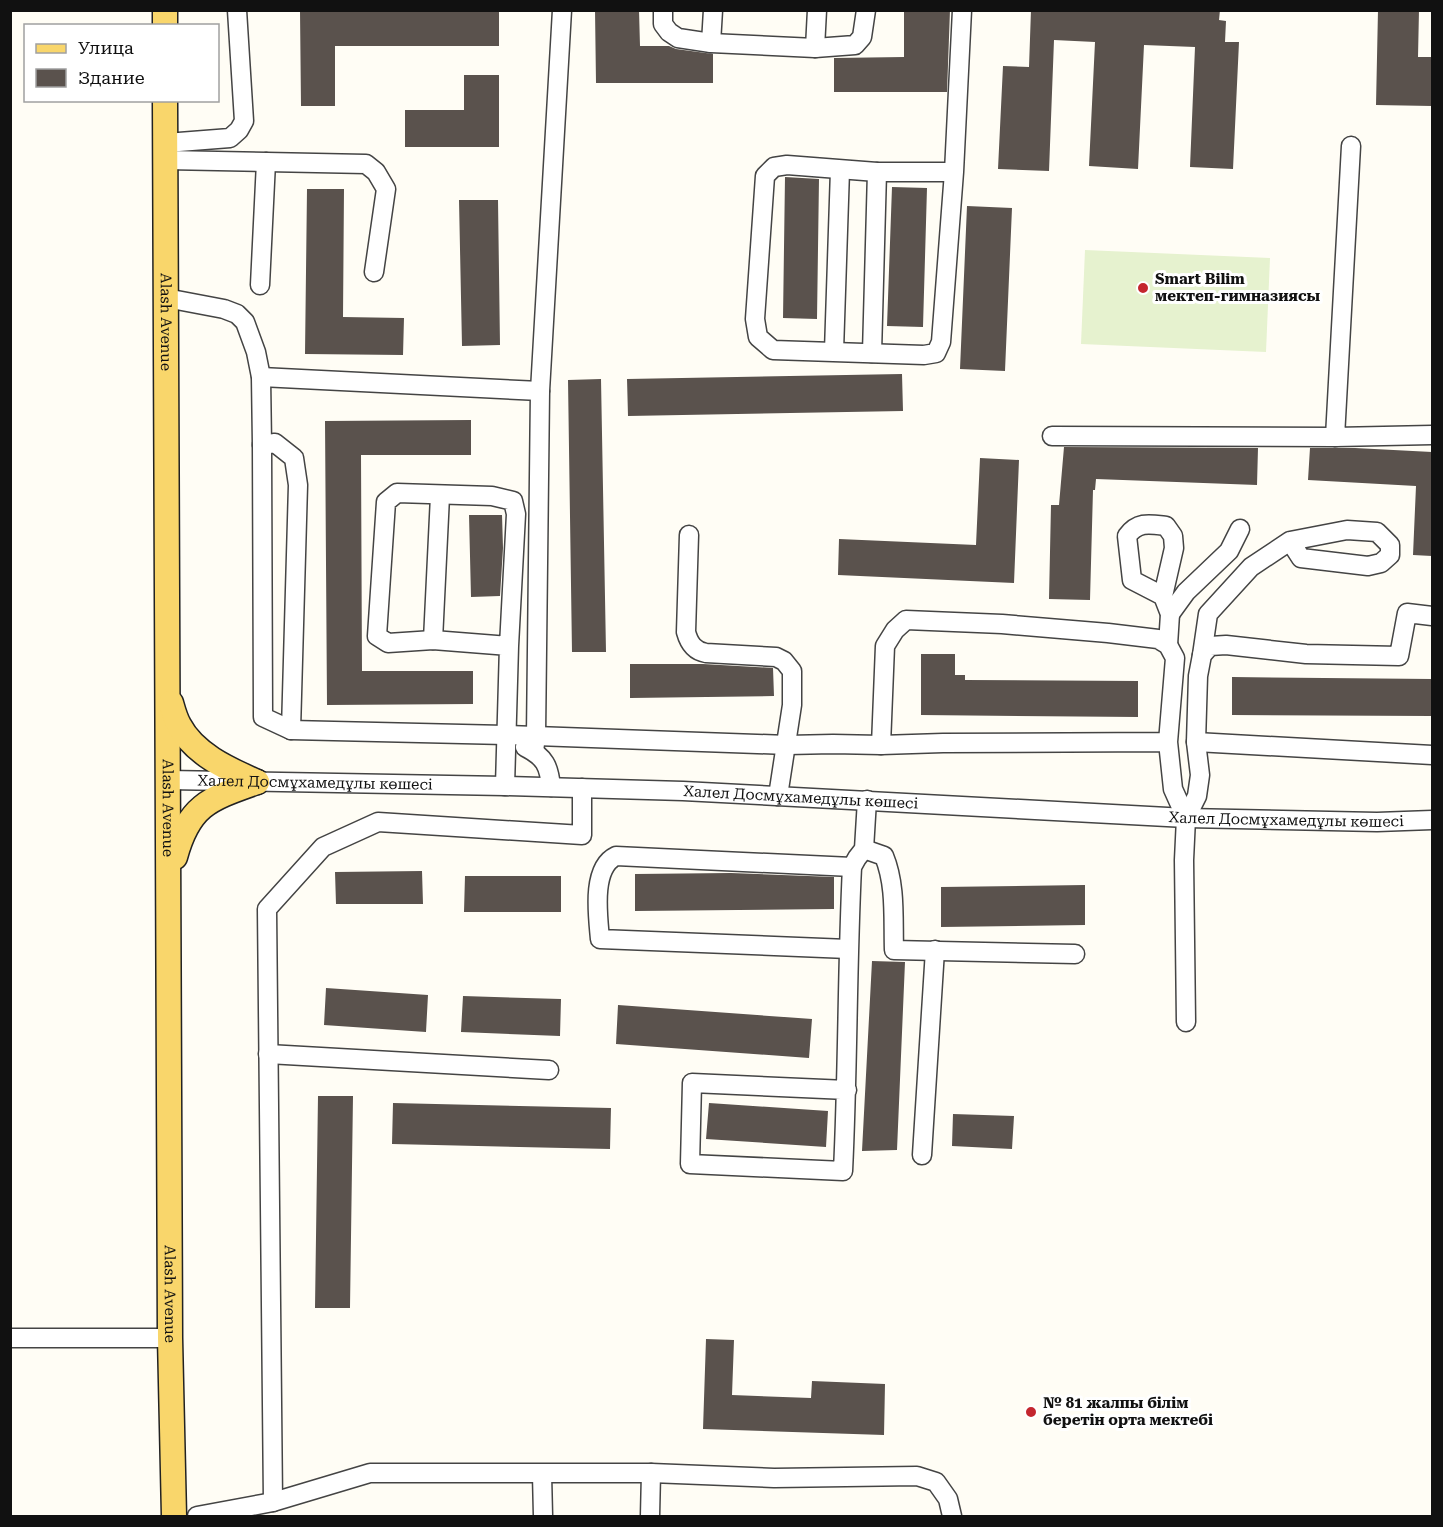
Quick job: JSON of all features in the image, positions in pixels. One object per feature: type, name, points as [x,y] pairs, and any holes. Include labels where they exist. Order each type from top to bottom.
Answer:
[{"type":"main road","name":"Alash Avenue","points":[[165,102],[170,1338],[174,1516]]},
{"type":"main road","points":[[168,695],[180,726],[200,749],[224,767],[256,782]]},
{"type":"main road","points":[[168,880],[179,840],[186,824],[196,812],[222,794],[256,782]]},
{"type":"street","points":[[166,151],[230,138],[239,130],[244,121],[237,10]]},
{"type":"street","points":[[551,787],[550,770],[535,744],[540,391],[562,10]]},
{"type":"street","points":[[663,10],[663,24],[678,38],[711,43],[814,48],[855,45],[862,37],[866,10]]},
{"type":"street","points":[[711,43],[712,10]]},
{"type":"street","points":[[814,48],[817,10]]},
{"type":"street","points":[[954,172],[877,172],[787,165],[774,167],[765,176],[755,319],[758,337],[773,350],[936,353],[941,342],[954,172],[962,10]]},
{"type":"street","points":[[1335,437],[1351,146]]},
{"type":"street","points":[[166,151],[266,162],[366,164],[376,172],[386,189],[375,272]]},
{"type":"street","points":[[260,285],[266,162]]},
{"type":"street","points":[[834,351],[840,170]]},
{"type":"street","points":[[872,353],[877,172]]},
{"type":"street","points":[[166,298],[224,309],[237,314],[245,322],[256,352],[261,377],[263,717],[291,730],[506,735],[535,744],[881,745],[1168,742]]},
{"type":"street","points":[[261,377],[540,391]]},
{"type":"street","points":[[1052,436],[1432,435]]},
{"type":"street","points":[[262,445],[275,443],[294,458],[298,485],[291,730]]},
{"type":"street","points":[[505,786],[516,514],[513,501],[492,496],[398,493],[386,502],[377,636],[388,643],[433,640],[509,645]]},
{"type":"street","points":[[433,640],[440,495]]},
{"type":"street","points":[[1170,614],[1186,592],[1229,551],[1240,529]]},
{"type":"street","points":[[1186,1022],[1184,860],[1186,818],[1197,796],[1200,775],[1196,742],[1198,676],[1208,614],[1251,567],[1290,541],[1347,530],[1377,532],[1390,545],[1389,555],[1381,562],[1368,566],[1301,558],[1290,541]]},
{"type":"street","points":[[689,535],[686,632],[689,644],[700,652],[706,653],[776,657],[784,661],[792,671],[792,705],[778,796]]},
{"type":"street","points":[[1163,596],[1170,614],[1168,645]]},
{"type":"street","points":[[1202,655],[1210,646],[1226,645],[1306,654],[1399,656],[1407,613],[1432,616]]},
{"type":"street","points":[[881,745],[885,646],[895,630],[906,620],[1002,624],[1158,639],[1168,645],[1175,658],[1168,742],[1173,789],[1186,818]]},
{"type":"street","points":[[1196,742],[1432,754]]},
{"type":"street","name":"Халел Досмұхамедұлы көшесі","points":[[168,780],[582,788],[867,800],[931,806],[1186,818],[1377,822],[1432,820]]},
{"type":"street","points":[[273,1502],[267,909],[323,847],[378,822],[582,835],[582,788]]},
{"type":"street","points":[[848,1090],[692,1083],[690,1164],[843,1171],[848,1090],[850,990],[848,949],[852,867],[864,849],[867,800]]},
{"type":"street","points":[[864,849],[884,856],[890,870],[894,950],[1075,954]]},
{"type":"street","points":[[848,949],[600,939],[598,889],[601,872],[610,859],[616,856],[852,867]]},
{"type":"street","points":[[922,1155],[935,951]]},
{"type":"street","points":[[268,1054],[549,1070]]},
{"type":"street","points":[[10,1338],[170,1338]]},
{"type":"street","points":[[197,1516],[273,1502],[370,1473],[651,1473],[774,1478],[917,1476],[936,1482],[948,1499],[952,1516]]},
{"type":"street","points":[[650,1516],[651,1473]]},
{"type":"street","points":[[542,1474],[543,1516]]},
{"type":"green space","points":[[1085,250],[1270,258],[1266,352],[1081,344]]},
{"type":"building","points":[[595,10],[639,10],[640,46],[669,46],[713,54],[713,83],[596,83]]},
{"type":"building","points":[[904,10],[950,10],[947,92],[834,92],[834,58],[904,57]]},
{"type":"building","points":[[1031,10],[1220,10],[1219,20],[1226,21],[1225,42],[1239,42],[1233,169],[1190,167],[1195,47],[1144,45],[1138,169],[1089,166],[1095,42],[1054,40],[1049,171],[998,169],[1003,66],[1029,67]]},
{"type":"building","points":[[1378,10],[1419,10],[1418,57],[1432,57],[1432,106],[1376,105]]},
{"type":"building","points":[[300,11],[499,11],[499,46],[335,46],[335,106],[301,106]]},
{"type":"building","points":[[464,75],[499,75],[499,147],[405,147],[405,110],[464,110]]},
{"type":"building","points":[[785,177],[819,179],[817,319],[783,318]]},
{"type":"building","points":[[892,187],[927,188],[923,327],[887,326]]},
{"type":"building","points":[[307,189],[344,189],[343,317],[404,318],[403,355],[305,354]]},
{"type":"building","points":[[459,200],[498,200],[500,345],[462,346]]},
{"type":"building","points":[[967,206],[1012,208],[1005,371],[960,369]]},
{"type":"building","points":[[902,374],[903,411],[628,416],[627,379]]},
{"type":"building","points":[[601,379],[606,652],[572,652],[568,380]]},
{"type":"building","points":[[471,420],[471,455],[361,455],[362,671],[473,671],[473,704],[327,705],[325,421]]},
{"type":"building","points":[[1064,447],[1258,448],[1257,485],[1096,479],[1095,490],[1093,490],[1090,600],[1049,599],[1051,505],[1059,505]]},
{"type":"building","points":[[1310,448],[1432,452],[1432,556],[1413,555],[1416,486],[1308,480]]},
{"type":"building","points":[[980,458],[1019,460],[1014,583],[838,575],[839,539],[976,545]]},
{"type":"building","points":[[469,515],[502,515],[503,548],[500,596],[471,597]]},
{"type":"building","points":[[921,654],[955,654],[955,675],[965,675],[965,680],[1138,681],[1138,717],[921,715]]},
{"type":"building","points":[[630,664],[703,664],[773,668],[774,696],[630,698]]},
{"type":"building","points":[[1232,677],[1432,679],[1432,716],[1232,715]]},
{"type":"building","points":[[422,871],[423,904],[336,904],[335,872]]},
{"type":"building","points":[[731,873],[834,877],[834,909],[635,911],[635,874]]},
{"type":"building","points":[[465,876],[561,876],[561,912],[464,912]]},
{"type":"building","points":[[1085,885],[1085,925],[941,927],[941,887]]},
{"type":"building","points":[[872,961],[905,962],[897,1150],[862,1151]]},
{"type":"building","points":[[326,988],[428,995],[426,1032],[324,1025]]},
{"type":"building","points":[[463,996],[561,999],[560,1036],[461,1032]]},
{"type":"building","points":[[618,1005],[812,1019],[809,1058],[616,1044]]},
{"type":"building","points":[[318,1096],[353,1096],[350,1308],[315,1308]]},
{"type":"building","points":[[393,1103],[611,1108],[610,1149],[392,1144]]},
{"type":"building","points":[[709,1103],[828,1111],[826,1147],[706,1139]]},
{"type":"building","points":[[953,1114],[1014,1116],[1012,1149],[952,1146]]},
{"type":"building","points":[[706,1339],[734,1340],[732,1395],[811,1398],[812,1381],[885,1384],[884,1435],[703,1429]]},
{"type":"place","name":"Smart Bilim мектеп-гимназиясы","points":[[1143,288]]},
{"type":"place","name":"№ 81 жалпы білім беретін орта мектебі","points":[[1031,1412]]}]
